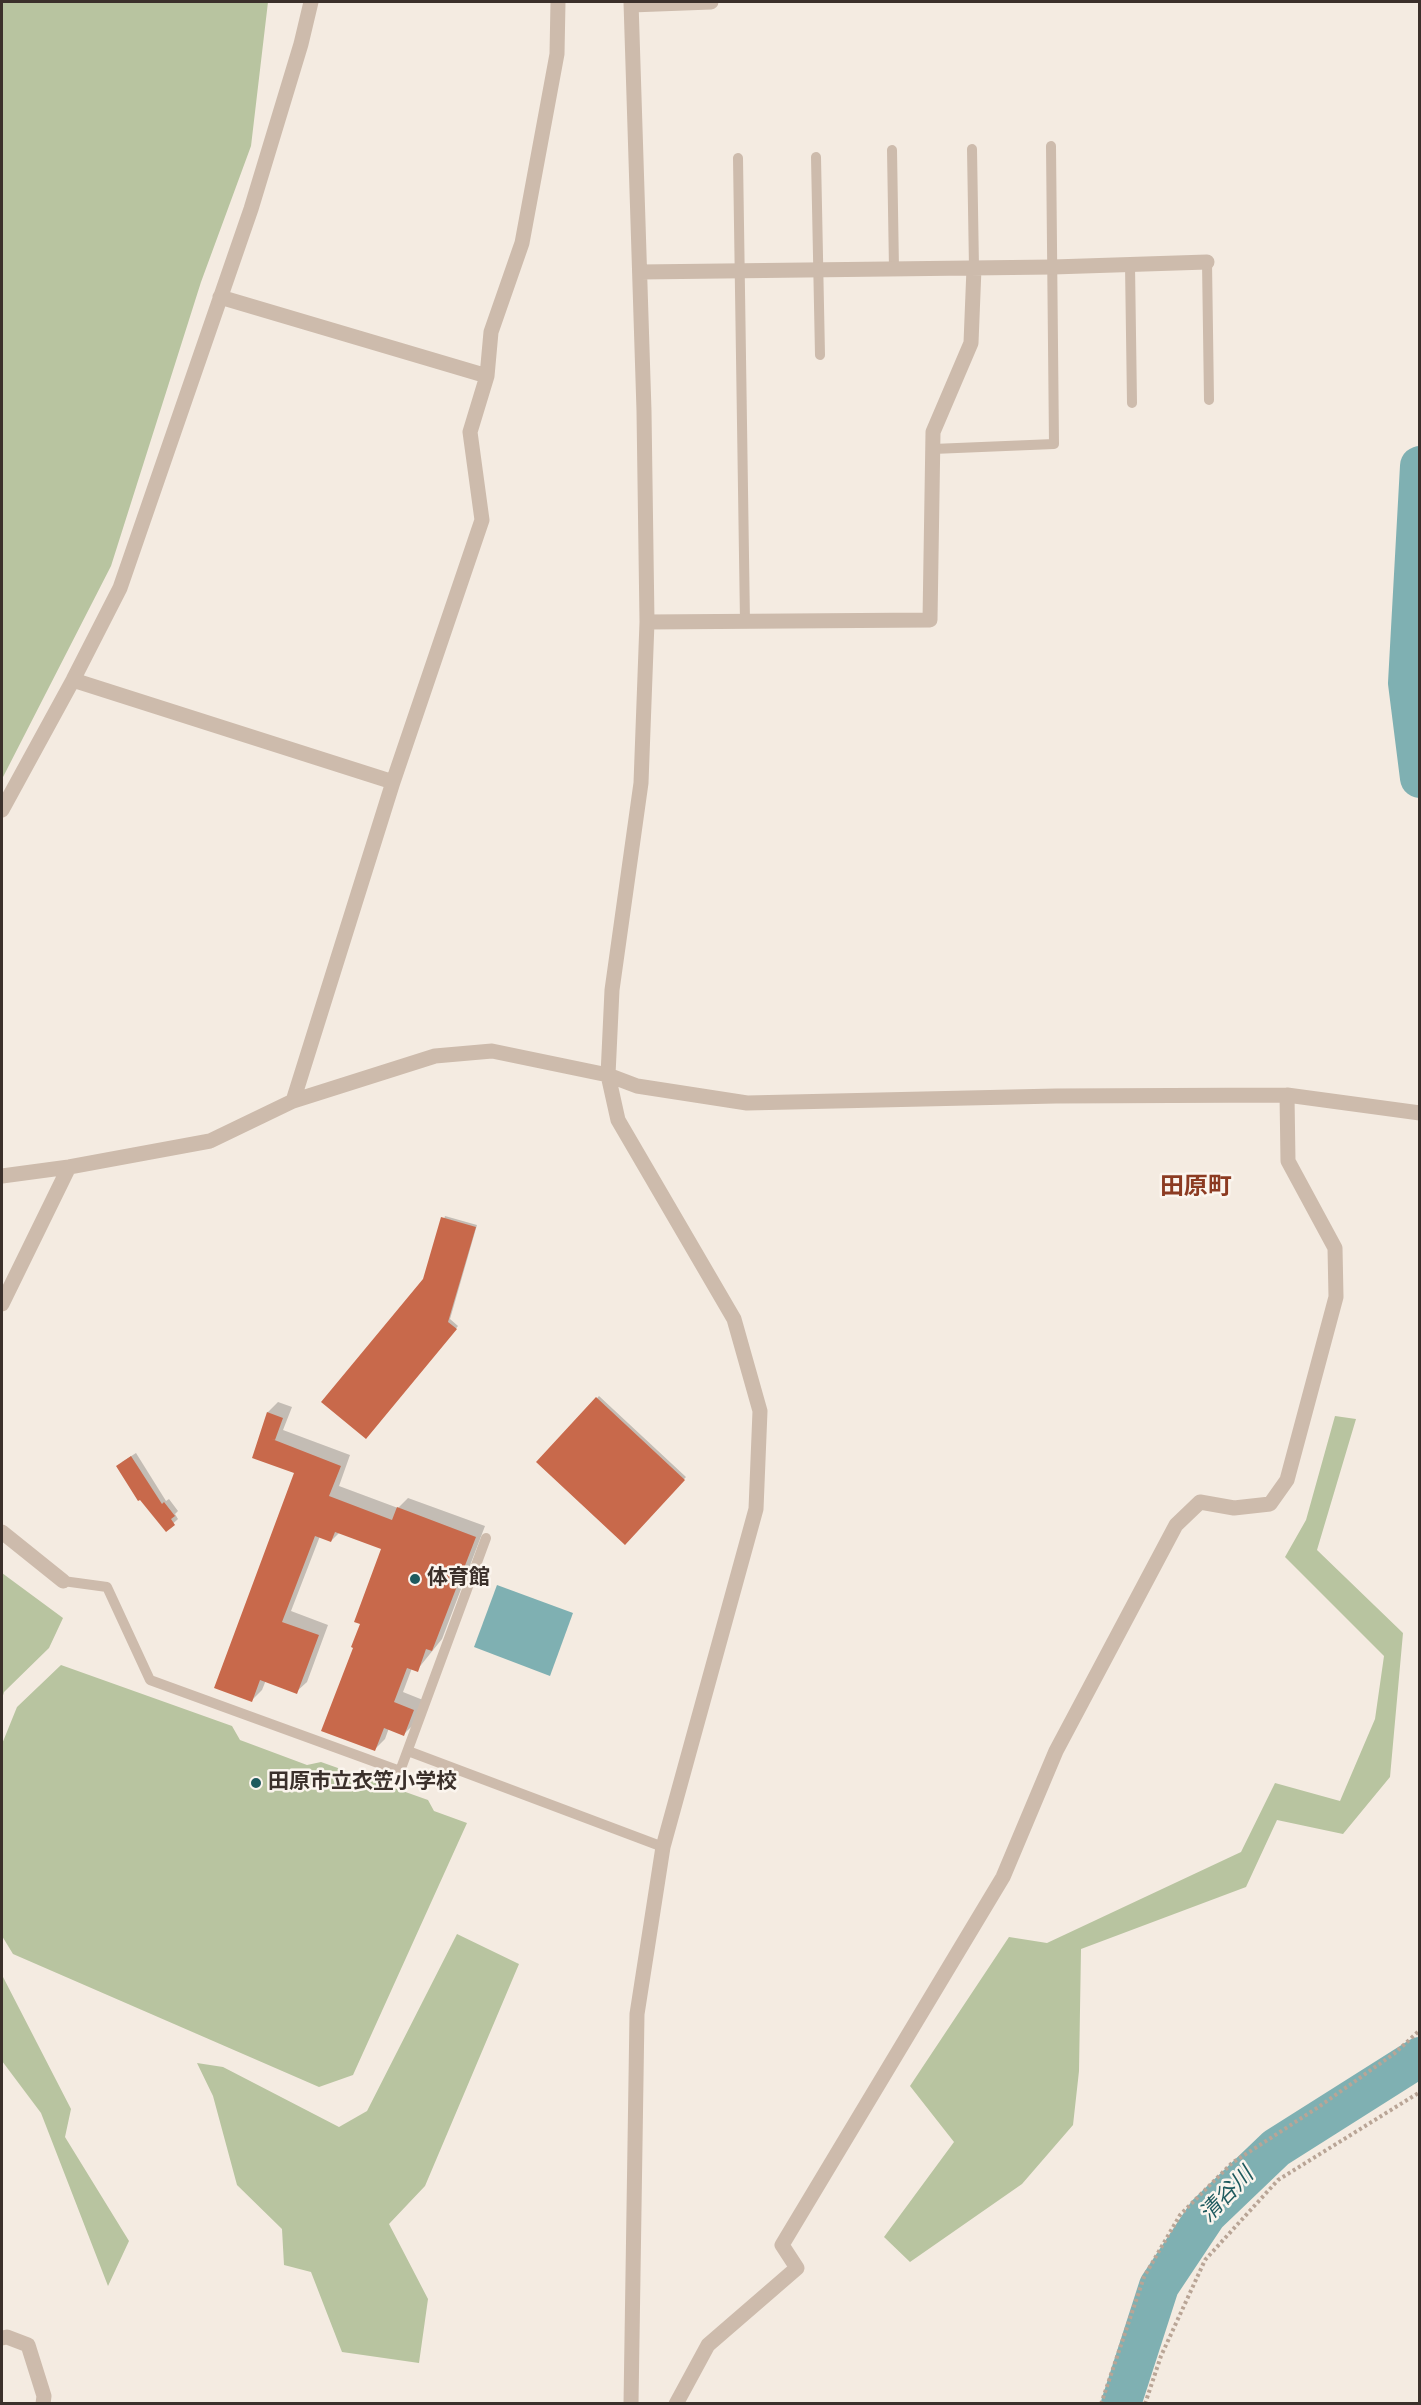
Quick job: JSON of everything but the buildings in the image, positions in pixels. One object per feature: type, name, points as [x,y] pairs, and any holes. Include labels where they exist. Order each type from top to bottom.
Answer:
[{"type":"street","points":[[2,810],[120,588],[254,198],[301,44],[311,2]]},
{"type":"street","points":[[293,1101],[393,782],[483,520],[470,432],[487,375],[491,332],[522,243],[557,54],[558,2]]},
{"type":"street","points":[[631,2403],[637,2014],[663,1847],[756,1509],[760,1411],[734,1319],[618,1120],[608,1075],[612,990],[641,783],[647,622],[640,272],[631,3],[711,2]]},
{"type":"street","points":[[640,272],[1053,267],[1207,262]]},
{"type":"street","points":[[647,622],[930,620],[933,432],[971,343],[974,268]]},
{"type":"street","points":[[220,297],[487,375]]},
{"type":"street","points":[[73,680],[393,782]]},
{"type":"street","points":[[2,1176],[69,1167],[210,1141],[293,1101],[435,1056],[492,1051],[608,1075],[637,1086],[747,1103],[1056,1096],[1287,1095],[1419,1113]]},
{"type":"street","points":[[676,2403],[708,2345],[797,2268],[782,2245],[1003,1877],[1056,1751],[1176,1525],[1200,1502],[1234,1508],[1270,1504],[1287,1480],[1336,1298],[1335,1248],[1288,1161],[1287,1095]]},
{"type":"street","points":[[2,1304],[69,1167]]},
{"type":"street","points":[[2,1532],[63,1581]]},
{"type":"street","points":[[2,2338],[7,2337],[28,2344],[44,2396],[43,2403]]},
{"type":"lane","points":[[933,449],[1054,444],[1051,146]]},
{"type":"lane","points":[[972,149],[974,268]]},
{"type":"lane","points":[[892,150],[894,269]]},
{"type":"lane","points":[[738,158],[745,622]]},
{"type":"lane","points":[[816,158],[820,355]]},
{"type":"lane","points":[[1207,262],[1209,400]]},
{"type":"lane","points":[[1130,265],[1132,404]]},
{"type":"lane","points":[[63,1581],[107,1587],[150,1680],[400,1771],[486,1538]]},
{"type":"lane","points":[[408,1751],[663,1847]]},
{"type":"path","points":[[1101,2403],[1144,2277],[1180,2214],[1232,2163],[1317,2108],[1395,2053],[1419,2030]]},
{"type":"path","points":[[1145,2403],[1161,2356],[1205,2260],[1278,2180],[1419,2092]]},
{"type":"green space","points":[[2,2],[268,2],[251,146],[201,282],[111,566],[2,779]]},
{"type":"green space","points":[[1335,1416],[1356,1419],[1317,1550],[1403,1633],[1390,1777],[1343,1834],[1277,1820],[1246,1887],[1081,1949],[1079,2071],[1073,2125],[1022,2184],[910,2262],[884,2237],[954,2142],[910,2086],[1009,1937],[1047,1943],[1241,1852],[1275,1783],[1340,1801],[1375,1719],[1384,1656],[1285,1557],[1306,1520]]},
{"type":"green space","points":[[2,1573],[63,1618],[49,1648],[4,1692],[2,1699]]},
{"type":"green space","points":[[61,1665],[232,1726],[240,1740],[307,1765],[321,1762],[428,1800],[434,1811],[467,1823],[353,2075],[319,2087],[13,1954],[2,1936],[2,1744],[17,1707]]},
{"type":"green space","points":[[457,1934],[519,1964],[425,2186],[389,2224],[428,2299],[419,2363],[342,2352],[311,2272],[284,2265],[282,2229],[237,2185],[213,2096],[197,2063],[223,2067],[339,2127],[367,2111]]},
{"type":"green space","points":[[2,1975],[71,2109],[65,2137],[129,2241],[108,2286],[41,2113],[2,2061]]},
{"type":"water","points":[[497,1585],[573,1613],[550,1676],[474,1647]]},
{"type":"waterway","points":[[1420,466],[1408,683],[1420,778]]},
{"type":"waterway","name":"清谷川","points":[[1121,2404],[1159,2286],[1207,2214],[1276,2148],[1420,2057]]},
{"type":"place","name":"体育館","points":[[415,1579]]},
{"type":"place","name":"田原市立衣笠小学校","points":[[256,1783]]},
{"type":"district","name":"田原町","points":[[1196,1189]]}]
